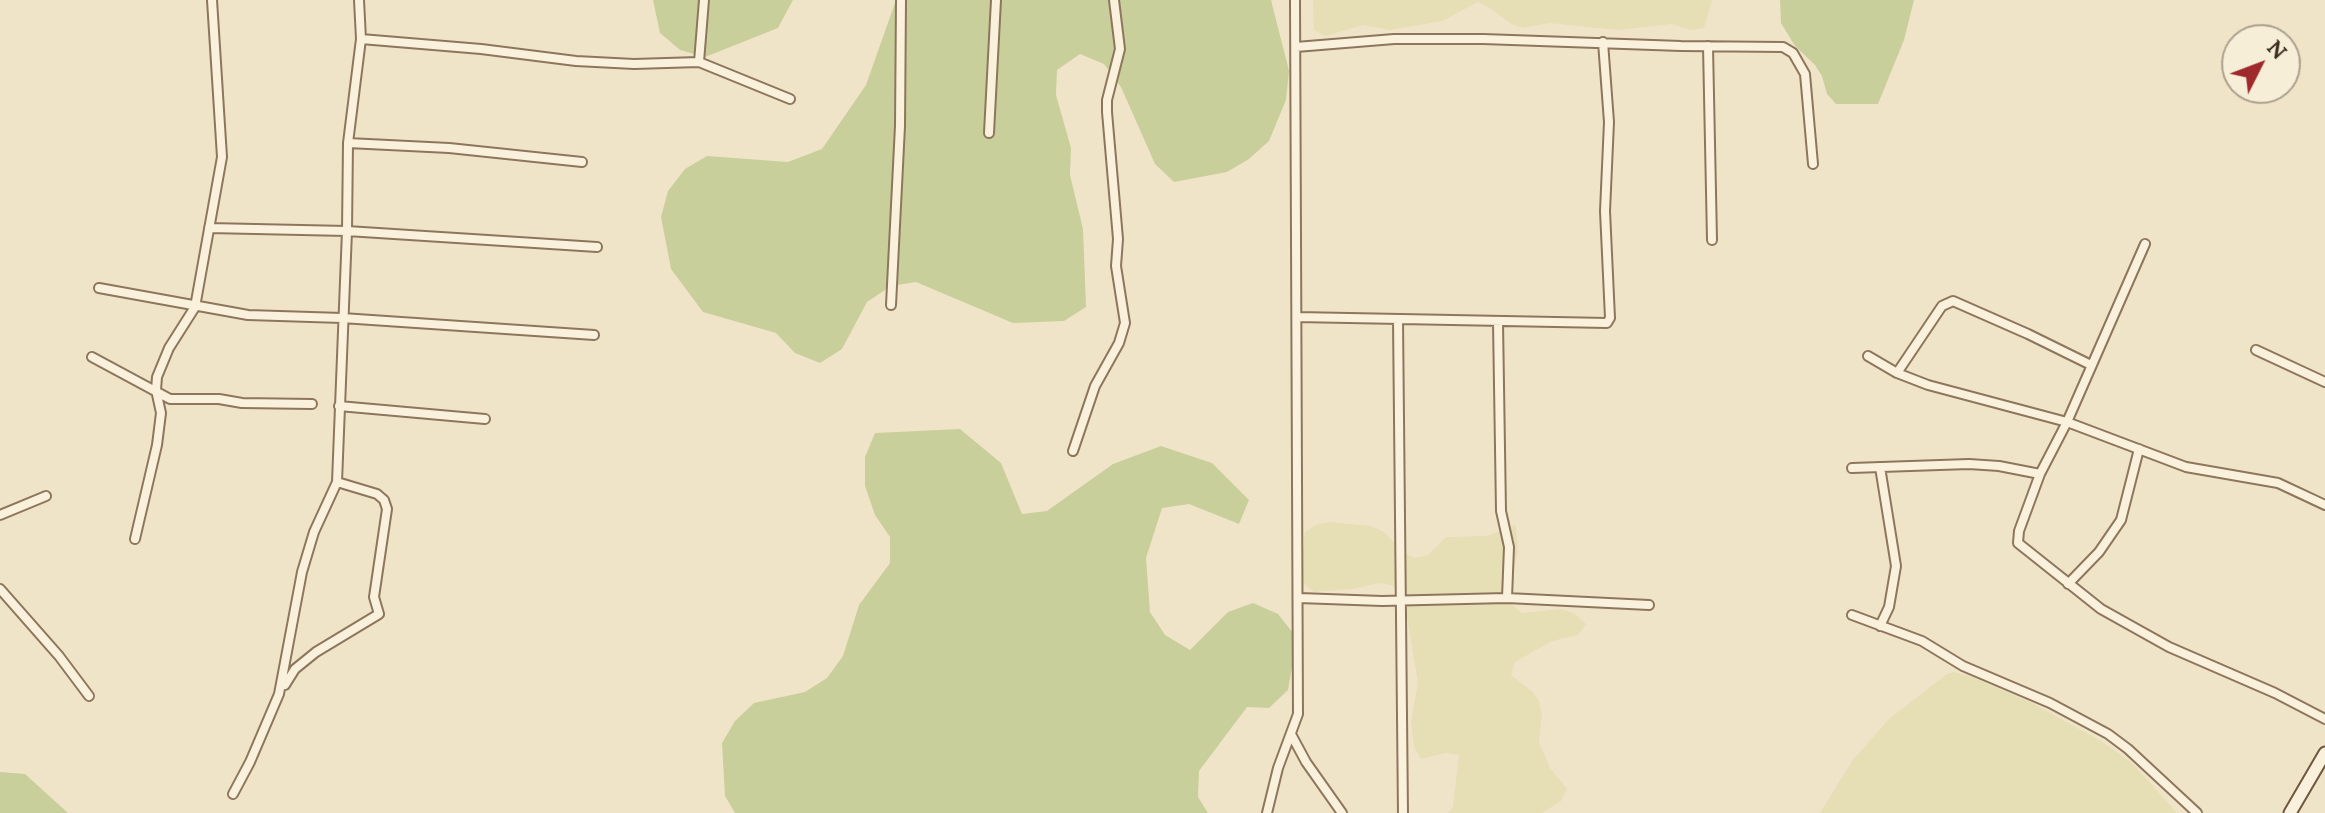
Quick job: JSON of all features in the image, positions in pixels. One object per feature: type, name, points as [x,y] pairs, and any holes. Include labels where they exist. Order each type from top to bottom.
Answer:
[{"type":"main road","points":[[2290,813],[2325,753]]},
{"type":"street","points":[[135,539],[157,445],[161,413],[156,390],[157,377],[169,348],[195,307],[222,157],[212,0]]},
{"type":"street","points":[[279,694],[302,572],[314,532],[337,482],[348,143],[361,39],[359,0]]},
{"type":"street","points":[[699,62],[704,0]]},
{"type":"street","points":[[891,305],[900,126],[901,0]]},
{"type":"street","points":[[989,133],[996,0]]},
{"type":"street","points":[[1073,451],[1095,386],[1119,343],[1125,323],[1116,266],[1117,228],[1107,112],[1107,100],[1120,49],[1114,0]]},
{"type":"street","points":[[1267,813],[1278,768],[1298,714],[1295,0]]},
{"type":"street","points":[[361,39],[576,61],[634,64],[699,62],[790,99]]},
{"type":"street","points":[[1296,47],[1394,39],[1783,47],[1793,53],[1805,74],[1813,164]]},
{"type":"street","points":[[1297,317],[1604,325],[1609,321],[1605,211],[1609,122],[1603,42]]},
{"type":"street","points":[[1708,46],[1712,240]]},
{"type":"street","points":[[348,143],[449,148],[582,162]]},
{"type":"street","points":[[209,228],[347,231],[597,247]]},
{"type":"street","points":[[2145,244],[2067,422],[2040,474],[2019,531],[2018,543],[2101,609],[2169,647],[2275,693],[2325,719]]},
{"type":"street","points":[[99,288],[195,307],[270,317],[342,318],[594,335]]},
{"type":"street","points":[[1897,373],[1942,306],[1953,301],[2091,365]]},
{"type":"street","points":[[1398,319],[1403,813]]},
{"type":"street","points":[[1498,322],[1501,511],[1509,547],[1507,598]]},
{"type":"street","points":[[2256,350],[2325,382]]},
{"type":"street","points":[[1868,356],[1897,373],[1928,385],[2067,422],[2186,467],[2278,483],[2325,505]]},
{"type":"street","points":[[92,357],[170,399],[312,404]]},
{"type":"street","points":[[339,406],[485,419]]},
{"type":"street","points":[[2068,584],[2099,552],[2121,520],[2139,449]]},
{"type":"street","points":[[1852,468],[1969,464],[2040,474]]},
{"type":"street","points":[[1880,467],[1896,566],[1889,607],[1880,626]]},
{"type":"street","points":[[233,794],[279,694],[295,669],[316,652],[379,614],[374,597],[387,509],[384,500],[377,494],[337,482]]},
{"type":"street","points":[[0,515],[46,496]]},
{"type":"street","points":[[0,589],[59,656],[89,696]]},
{"type":"street","points":[[1299,598],[1507,598],[1649,605]]},
{"type":"street","points":[[1852,615],[1912,637],[1963,666],[2050,703],[2108,734],[2197,813]]},
{"type":"street","points":[[1292,736],[1306,762],[1342,813]]},
{"type":"shaded area","points":[[1313,0],[1712,0],[1704,28],[1691,30],[1672,24],[1618,30],[1549,23],[1523,28],[1511,24],[1478,2],[1442,21],[1390,30],[1363,25],[1325,36],[1314,30]]},
{"type":"shaded area","points":[[1329,522],[1371,526],[1384,532],[1403,552],[1415,558],[1428,555],[1446,537],[1487,536],[1516,525],[1518,551],[1512,578],[1512,605],[1522,613],[1562,609],[1575,614],[1586,624],[1578,635],[1552,641],[1515,662],[1511,675],[1533,692],[1539,701],[1542,715],[1539,742],[1550,768],[1567,789],[1561,801],[1542,813],[1448,813],[1453,807],[1459,755],[1446,753],[1421,759],[1414,747],[1411,722],[1418,683],[1407,604],[1392,585],[1379,583],[1314,592],[1303,583],[1305,532]]},
{"type":"shaded area","points":[[1954,672],[2032,703],[2101,741],[2131,762],[2177,813],[1820,813],[1852,761],[1889,719],[1947,674]]},
{"type":"green space","points":[[653,0],[793,0],[778,28],[705,57],[680,50],[660,33]]},
{"type":"green space","points":[[896,0],[1271,0],[1289,71],[1286,100],[1269,141],[1249,159],[1227,172],[1174,182],[1155,164],[1121,87],[1104,64],[1080,54],[1057,70],[1056,95],[1071,148],[1070,175],[1083,229],[1086,307],[1064,321],[1013,323],[916,282],[891,286],[867,302],[842,349],[820,363],[795,353],[776,333],[703,312],[671,269],[661,217],[668,191],[685,169],[707,156],[788,162],[822,149],[866,85]]},
{"type":"green space","points":[[1780,0],[1914,0],[1904,40],[1878,104],[1836,104],[1827,94],[1815,65],[1795,46],[1781,23]]},
{"type":"green space","points":[[960,429],[1001,463],[1022,514],[1047,511],[1113,464],[1161,446],[1212,463],[1249,500],[1239,524],[1189,504],[1162,508],[1146,558],[1150,612],[1165,635],[1190,650],[1228,612],[1253,603],[1278,614],[1297,638],[1288,690],[1269,708],[1247,707],[1199,771],[1198,797],[1208,813],[735,813],[725,796],[722,743],[735,721],[754,703],[805,692],[827,678],[843,656],[859,605],[890,563],[890,537],[875,515],[865,486],[865,457],[875,433]]},
{"type":"green space","points":[[0,772],[25,774],[68,813],[0,813]]}]
